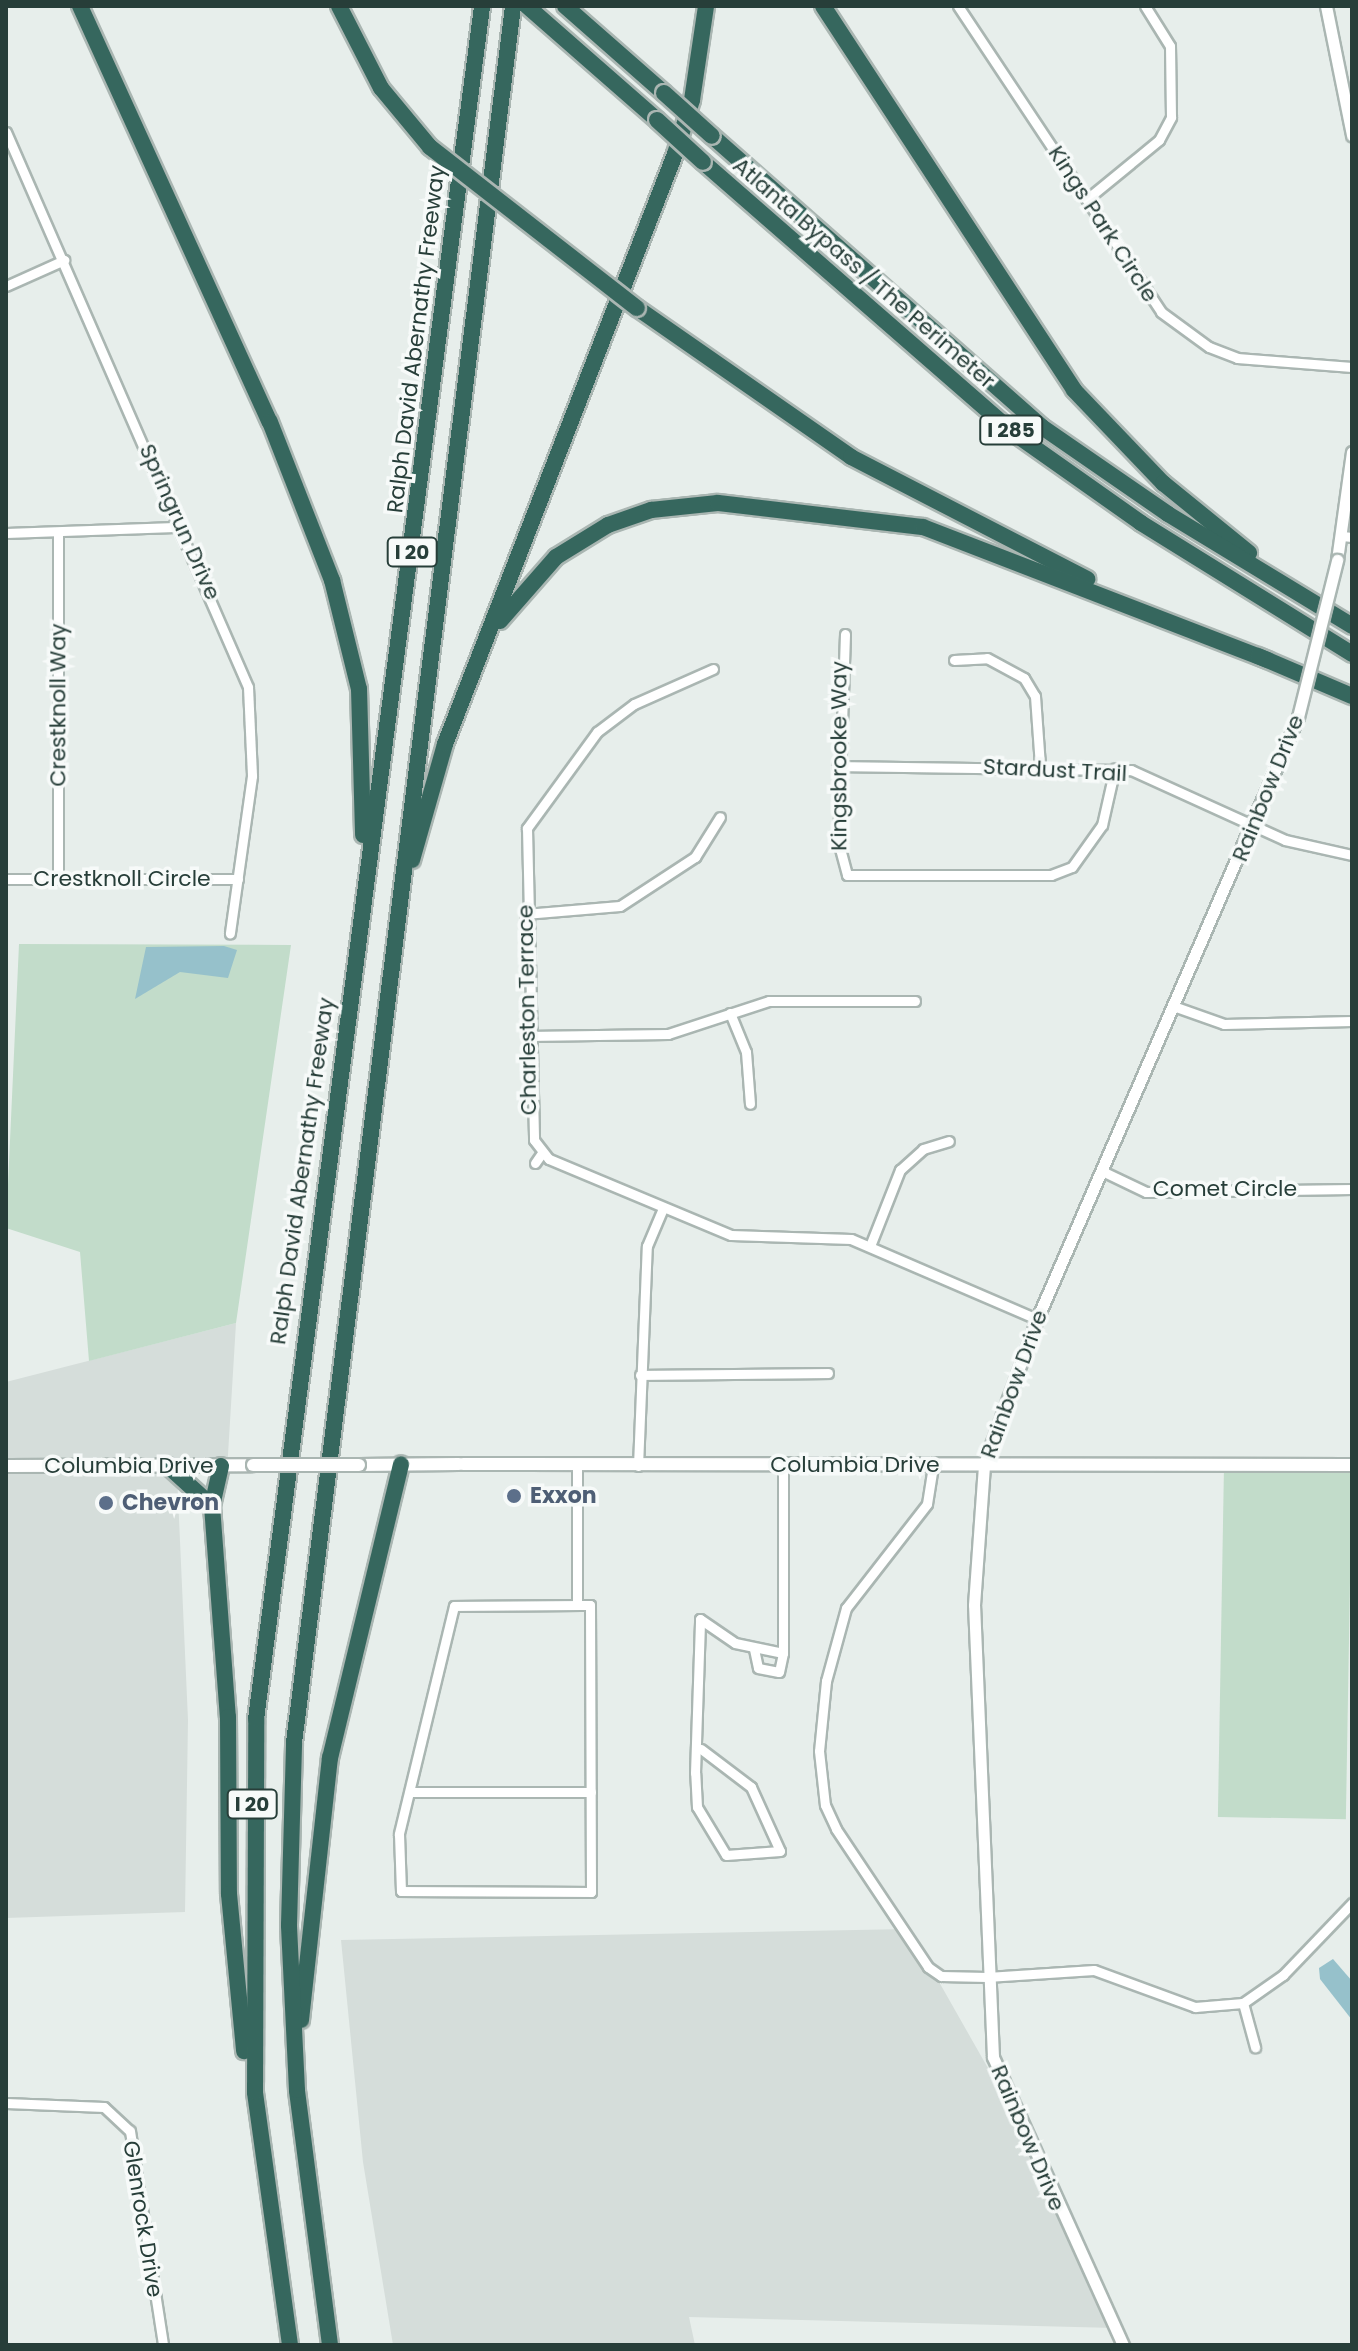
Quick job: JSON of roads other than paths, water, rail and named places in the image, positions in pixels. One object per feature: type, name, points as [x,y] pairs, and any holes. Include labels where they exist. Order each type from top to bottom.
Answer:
[{"type":"highway","points":[[80,6],[265,410],[332,580],[359,689],[362,901]]},
{"type":"highway","points":[[339,6],[367,68],[430,147],[637,308],[778,410],[938,508],[1267,660]]},
{"type":"highway","name":"Ralph David Abernathy Freeway","points":[[290,2345],[261,2173],[250,1905],[256,1719],[482,6]]},
{"type":"highway","name":"I 20","points":[[330,2345],[297,2090],[289,1925],[294,1743],[372,1093],[513,6]]},
{"type":"highway","name":"Atlanta Bypass / The Perimeter","points":[[565,6],[1042,427],[1168,514],[1352,626]]},
{"type":"highway","points":[[578,6],[664,93]]},
{"type":"highway","points":[[372,1093],[425,805],[479,657],[675,154],[692,100],[706,6]]},
{"type":"highway","points":[[823,6],[1074,390],[1163,483],[1287,584]]},
{"type":"highway","name":"Atlanta Bypass / The Perimeter","points":[[533,11],[1015,434],[1352,654]]},
{"type":"highway","points":[[479,657],[518,596],[573,545],[651,510],[718,503],[923,527],[1352,696]]},
{"type":"highway","points":[[297,2090],[330,1758],[401,1464]]},
{"type":"highway","points":[[168,1466],[212,1506]]},
{"type":"highway","points":[[221,1466],[212,1506],[228,1717],[234,1956],[261,2173]]},
{"type":"main road","name":"Columbia Drive","points":[[6,1466],[1352,1465]]},
{"type":"street","name":"Kings Park Circle","points":[[958,6],[1152,301],[1209,347],[1237,358],[1352,367]]},
{"type":"street","points":[[1087,199],[1159,140],[1171,117],[1170,46],[1145,6]]},
{"type":"street","points":[[1326,6],[1347,90],[1352,135]]},
{"type":"street","name":"Springrun Drive","points":[[6,132],[182,527],[248,687],[252,776],[230,933]]},
{"type":"street","points":[[6,286],[64,260]]},
{"type":"street","name":"Rainbow Drive","points":[[1123,2345],[1001,2083],[987,1977],[974,1605],[984,1464],[1037,1319],[1176,1007],[1298,717],[1337,560],[1347,536],[1352,452]]},
{"type":"street","points":[[6,533],[182,527]]},
{"type":"street","name":"Crestknoll Way","points":[[58,532],[58,878]]},
{"type":"street","name":"Kingsbrooke Way","points":[[845,634],[837,766],[840,869],[869,877],[1051,875],[1072,867],[1102,825],[1115,768]]},
{"type":"street","points":[[954,660],[987,658],[1024,678],[1035,696],[1040,766]]},
{"type":"street","name":"Charleston Terrace","points":[[542,1153],[528,1120],[527,828],[557,778],[597,732],[634,704],[713,669]]},
{"type":"street","name":"Stardust Trail","points":[[837,766],[1115,768],[1312,850],[1352,855]]},
{"type":"street","points":[[525,914],[620,906],[686,866],[720,817]]},
{"type":"street","name":"Crestknoll Circle","points":[[6,879],[238,879]]},
{"type":"street","points":[[527,1036],[668,1034],[769,1001],[915,1001]]},
{"type":"street","points":[[1176,1007],[1224,1024],[1352,1021]]},
{"type":"street","points":[[730,1013],[746,1052],[750,1104]]},
{"type":"street","points":[[870,1246],[900,1170],[923,1149],[949,1141]]},
{"type":"street","points":[[535,1163],[542,1153],[662,1210],[731,1235],[851,1239],[1037,1319]]},
{"type":"street","name":"Comet Circle","points":[[1102,1171],[1146,1192],[1352,1189]]},
{"type":"street","points":[[638,1466],[647,1246],[662,1210]]},
{"type":"street","points":[[640,1375],[828,1373]]},
{"type":"street","points":[[577,1465],[577,1605]]},
{"type":"street","points":[[754,1649],[758,1668],[779,1672],[783,1653],[783,1466]]},
{"type":"street","points":[[933,1466],[927,1504],[882,1553],[838,1631],[824,1697],[820,1779],[836,1829],[928,1967],[941,1976],[987,1977],[1094,1970],[1195,2007],[1243,2003],[1283,1975],[1352,1903]]},
{"type":"street","points":[[577,1605],[590,1605],[591,1892],[406,1893],[396,1874],[410,1792],[454,1606],[577,1605]]},
{"type":"street","points":[[701,1749],[751,1787],[780,1851],[726,1855],[697,1807],[701,1749],[700,1619],[754,1649],[783,1653]]},
{"type":"street","points":[[410,1792],[591,1792]]},
{"type":"street","points":[[1243,2003],[1255,2047]]},
{"type":"street","name":"Glenrock Drive","points":[[6,2103],[104,2107],[130,2131],[163,2345]]},
{"type":"water","points":[[224,946],[237,950],[228,978],[180,972],[135,999],[146,947]]},
{"type":"water","points":[[1333,1959],[1352,1981],[1352,2020],[1320,1979],[1319,1968]]},
{"type":"place","name":"Exxon","points":[[514,1496]]},
{"type":"place","name":"Chevron","points":[[106,1503]]}]
